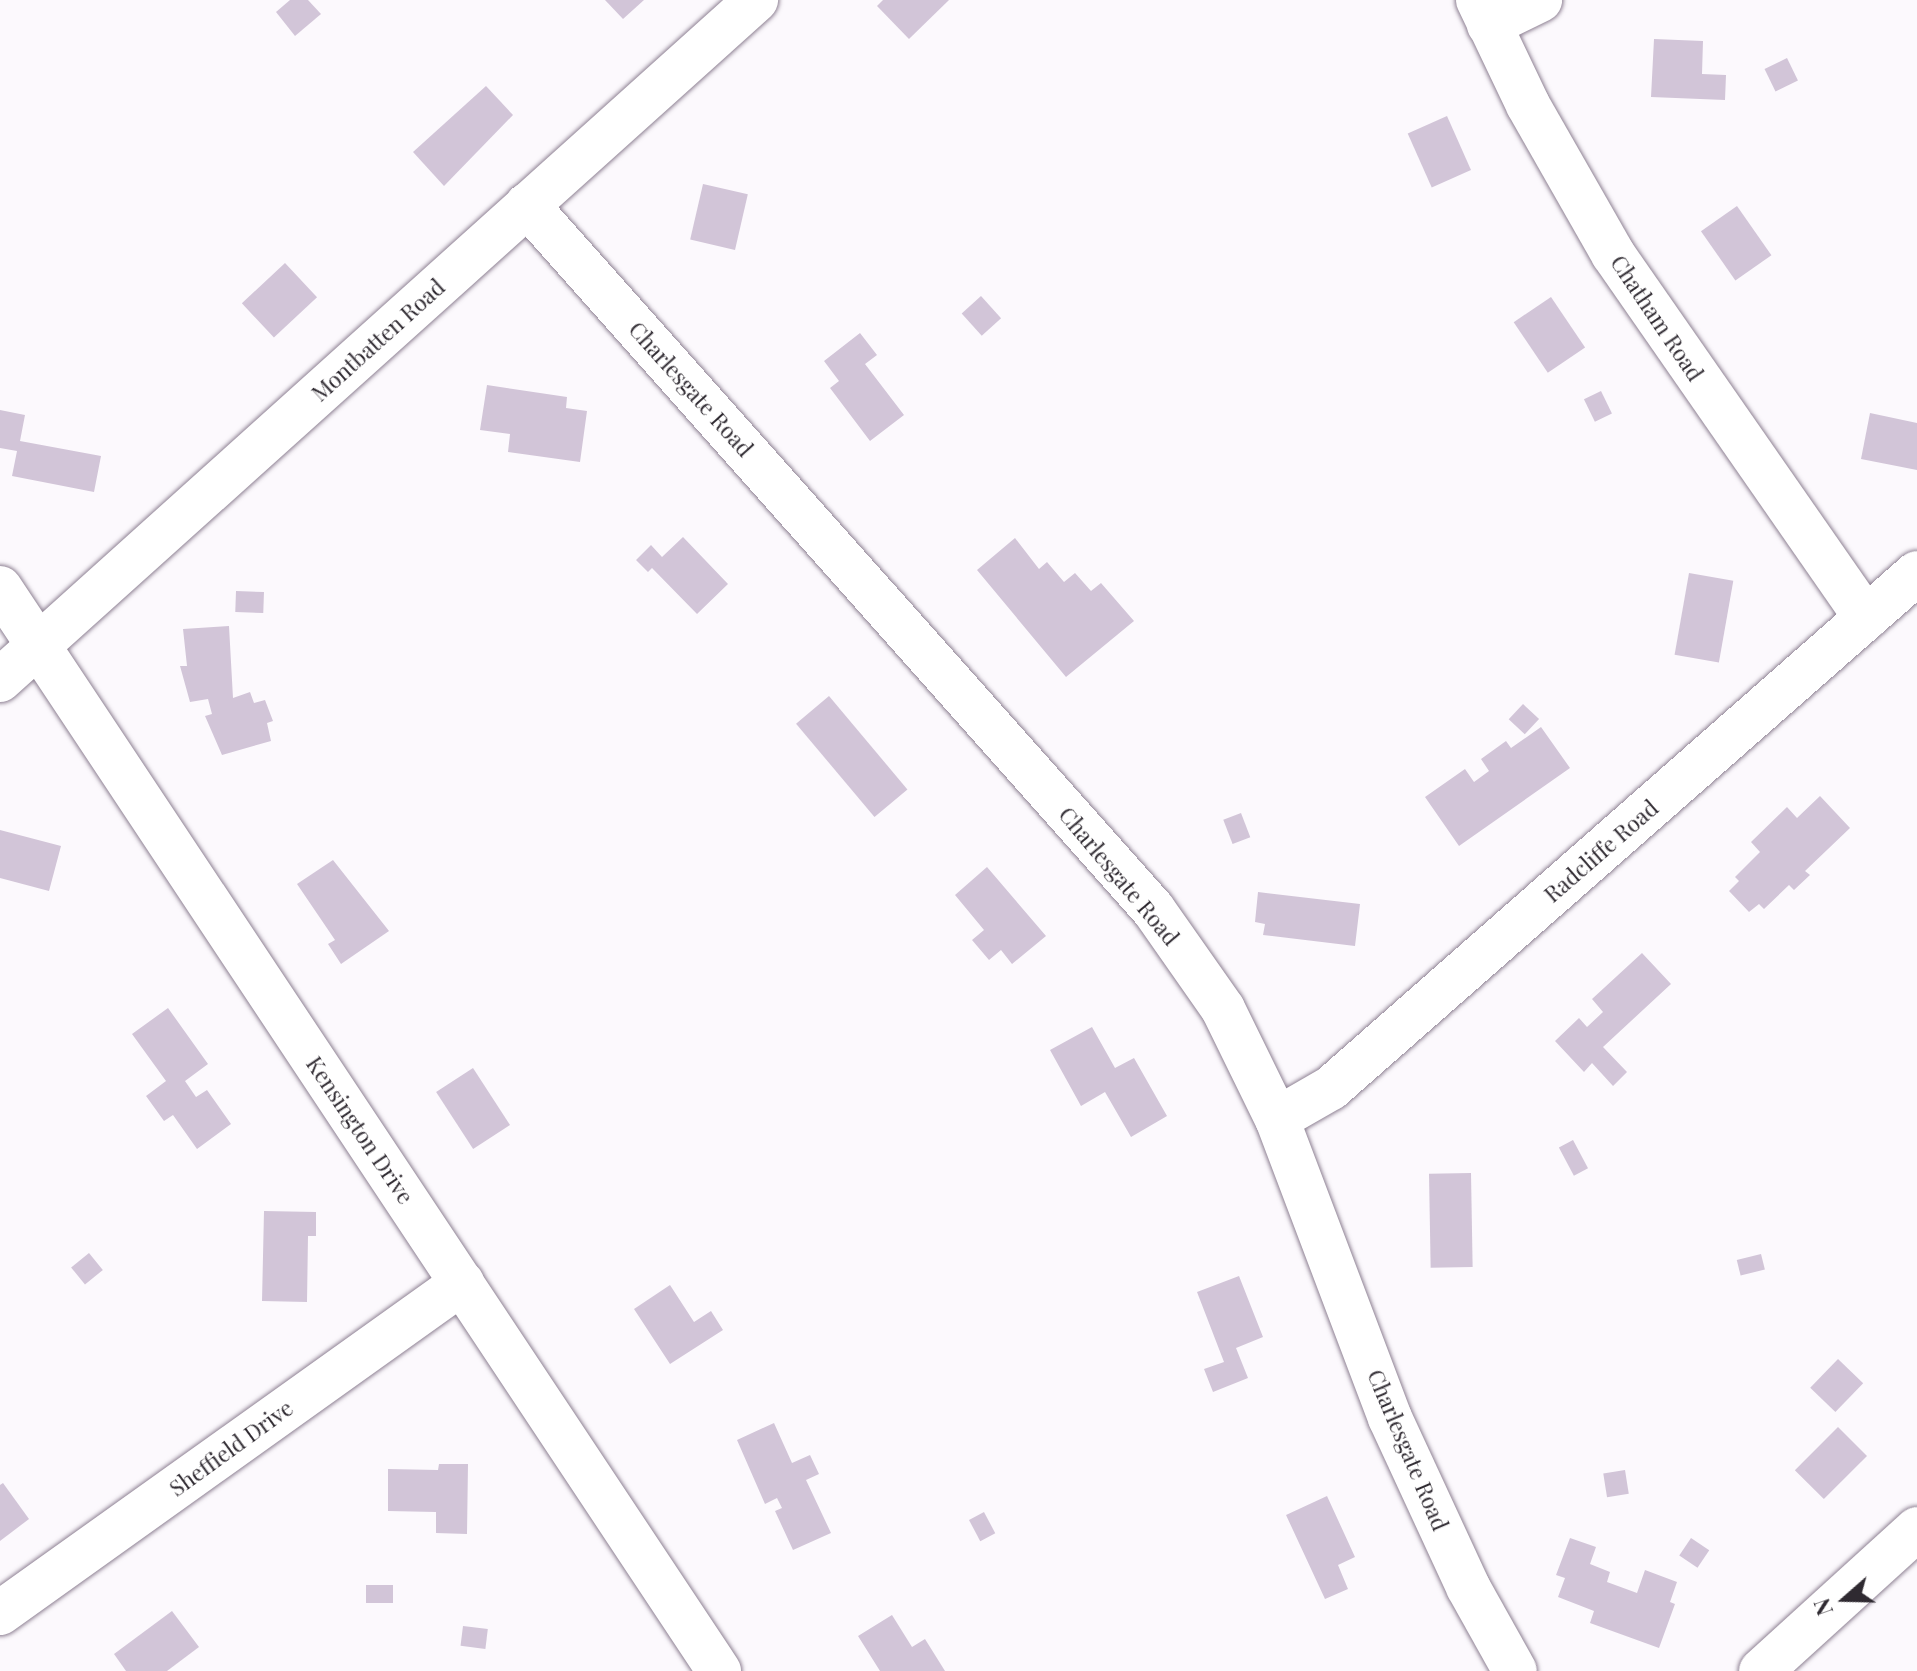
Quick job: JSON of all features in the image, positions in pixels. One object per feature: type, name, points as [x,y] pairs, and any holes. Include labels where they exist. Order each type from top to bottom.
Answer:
[{"type":"street","name":"Montbatten Road","points":[[0,680],[756,0]]},
{"type":"street","points":[[1484,13],[1540,0]]},
{"type":"street","name":"Chatham Road","points":[[1484,13],[1528,105],[1613,254],[1866,618]]},
{"type":"street","name":"Charlesgate Road","points":[[527,205],[1153,909],[1223,1009],[1277,1119],[1390,1418],[1468,1587],[1515,1671]]},
{"type":"street","name":"Radcliffe Road","points":[[1277,1119],[1331,1088],[1917,573]]},
{"type":"street","name":"Kensington Drive","points":[[0,588],[719,1671]]},
{"type":"street","name":"Sheffield Drive","points":[[0,1613],[462,1283]]},
{"type":"street","points":[[1761,1671],[1917,1529]]},
{"type":"building","points":[[290,0],[308,0],[321,14],[295,36],[276,12]]},
{"type":"building","points":[[605,0],[644,0],[623,19]]},
{"type":"building","points":[[883,0],[949,0],[909,39],[877,6]]},
{"type":"building","points":[[1654,39],[1703,41],[1702,74],[1726,75],[1725,100],[1651,97]]},
{"type":"building","points":[[1787,58],[1798,80],[1775,91],[1765,69]]},
{"type":"building","points":[[486,86],[513,115],[444,186],[413,152]]},
{"type":"building","points":[[1447,116],[1471,170],[1432,187],[1408,133]]},
{"type":"building","points":[[703,184],[748,194],[735,250],[690,240]]},
{"type":"building","points":[[1737,206],[1771,255],[1735,280],[1701,231]]},
{"type":"building","points":[[285,263],[317,297],[274,338],[242,303]]},
{"type":"building","points":[[981,296],[1001,318],[982,336],[962,313]]},
{"type":"building","points":[[1551,297],[1585,348],[1548,373],[1514,322]]},
{"type":"building","points":[[860,333],[877,355],[865,364],[904,415],[870,441],[830,388],[839,381],[824,361]]},
{"type":"building","points":[[487,385],[567,397],[566,408],[587,411],[580,462],[508,452],[510,434],[480,430]]},
{"type":"building","points":[[1601,391],[1612,413],[1595,422],[1584,399]]},
{"type":"building","points":[[0,410],[25,415],[20,441],[101,456],[94,492],[12,476],[17,451],[0,448]]},
{"type":"building","points":[[1870,413],[1917,423],[1917,470],[1861,459]]},
{"type":"building","points":[[683,537],[728,584],[697,614],[652,568],[648,572],[636,560],[651,545],[662,557]]},
{"type":"building","points":[[1015,538],[1039,569],[1047,562],[1064,582],[1075,573],[1091,591],[1101,583],[1134,621],[1066,677],[977,570]]},
{"type":"building","points":[[1689,573],[1733,581],[1719,663],[1675,655]]},
{"type":"building","points":[[236,591],[264,592],[263,613],[235,612]]},
{"type":"building","points":[[229,626],[233,698],[250,692],[254,703],[265,700],[273,721],[267,723],[271,741],[222,755],[205,716],[212,714],[208,699],[190,702],[180,666],[187,666],[183,629]]},
{"type":"building","points":[[829,696],[907,789],[874,817],[796,724]]},
{"type":"building","points":[[1523,704],[1539,719],[1525,734],[1509,719]]},
{"type":"building","points":[[1541,727],[1570,768],[1459,846],[1425,797],[1465,769],[1474,782],[1489,771],[1481,759],[1506,741],[1511,748]]},
{"type":"building","points":[[1820,796],[1850,828],[1805,871],[1810,875],[1794,890],[1789,885],[1764,909],[1759,904],[1749,912],[1729,891],[1739,881],[1735,877],[1760,852],[1751,842],[1787,807],[1797,818]]},
{"type":"building","points":[[1241,813],[1250,837],[1233,844],[1223,820]]},
{"type":"building","points":[[0,830],[61,846],[49,891],[0,878]]},
{"type":"building","points":[[333,860],[389,931],[341,964],[328,944],[335,940],[297,884]]},
{"type":"building","points":[[987,867],[1046,936],[1012,964],[1001,950],[989,960],[972,940],[984,930],[955,895]]},
{"type":"building","points":[[1258,892],[1360,904],[1355,946],[1263,935],[1265,924],[1255,922]]},
{"type":"building","points":[[1642,953],[1671,984],[1603,1047],[1627,1072],[1613,1086],[1592,1063],[1584,1072],[1555,1041],[1579,1018],[1587,1027],[1603,1012],[1592,999]]},
{"type":"building","points":[[168,1008],[208,1064],[185,1081],[196,1097],[207,1090],[231,1124],[197,1149],[173,1115],[164,1121],[146,1096],[166,1081],[132,1034]]},
{"type":"building","points":[[1092,1027],[1115,1068],[1134,1058],[1167,1116],[1131,1137],[1105,1092],[1081,1106],[1050,1050]]},
{"type":"building","points":[[473,1068],[510,1125],[473,1149],[436,1092]]},
{"type":"building","points":[[1573,1140],[1588,1168],[1574,1176],[1559,1148]]},
{"type":"building","points":[[1471,1173],[1473,1267],[1431,1268],[1429,1174]]},
{"type":"building","points":[[264,1211],[316,1212],[316,1236],[308,1236],[307,1302],[262,1301]]},
{"type":"building","points":[[89,1253],[103,1270],[85,1285],[71,1267]]},
{"type":"building","points":[[1761,1254],[1765,1270],[1741,1276],[1737,1260]]},
{"type":"building","points":[[1239,1276],[1263,1337],[1236,1348],[1248,1378],[1213,1392],[1204,1369],[1224,1362],[1197,1292]]},
{"type":"building","points":[[670,1285],[694,1322],[711,1311],[723,1330],[670,1364],[634,1309]]},
{"type":"building","points":[[1838,1359],[1863,1383],[1835,1412],[1810,1388]]},
{"type":"building","points":[[774,1423],[792,1463],[810,1455],[819,1474],[806,1480],[831,1533],[793,1550],[775,1511],[782,1508],[777,1498],[765,1504],[737,1440]]},
{"type":"building","points":[[1838,1427],[1867,1456],[1824,1499],[1795,1470]]},
{"type":"building","points":[[439,1464],[468,1464],[467,1534],[436,1533],[436,1512],[388,1511],[388,1469],[438,1470]]},
{"type":"building","points":[[1625,1470],[1629,1494],[1607,1497],[1603,1473]]},
{"type":"building","points":[[3,1483],[29,1519],[0,1541],[0,1485]]},
{"type":"building","points":[[1327,1496],[1355,1557],[1338,1565],[1348,1589],[1325,1599],[1286,1515]]},
{"type":"building","points":[[984,1512],[995,1533],[980,1541],[969,1520]]},
{"type":"building","points":[[1570,1538],[1596,1547],[1590,1564],[1610,1572],[1607,1582],[1637,1593],[1645,1570],[1677,1582],[1670,1602],[1675,1604],[1659,1648],[1590,1623],[1594,1611],[1558,1597],[1565,1578],[1556,1575]]},
{"type":"building","points":[[1691,1538],[1709,1550],[1697,1568],[1679,1555]]},
{"type":"building","points":[[366,1585],[393,1585],[393,1603],[366,1603]]},
{"type":"building","points":[[172,1611],[199,1647],[167,1671],[126,1671],[114,1654]]},
{"type":"building","points":[[892,1615],[912,1647],[925,1639],[945,1671],[880,1671],[858,1636]]},
{"type":"building","points":[[463,1626],[488,1629],[485,1649],[461,1646]]}]
